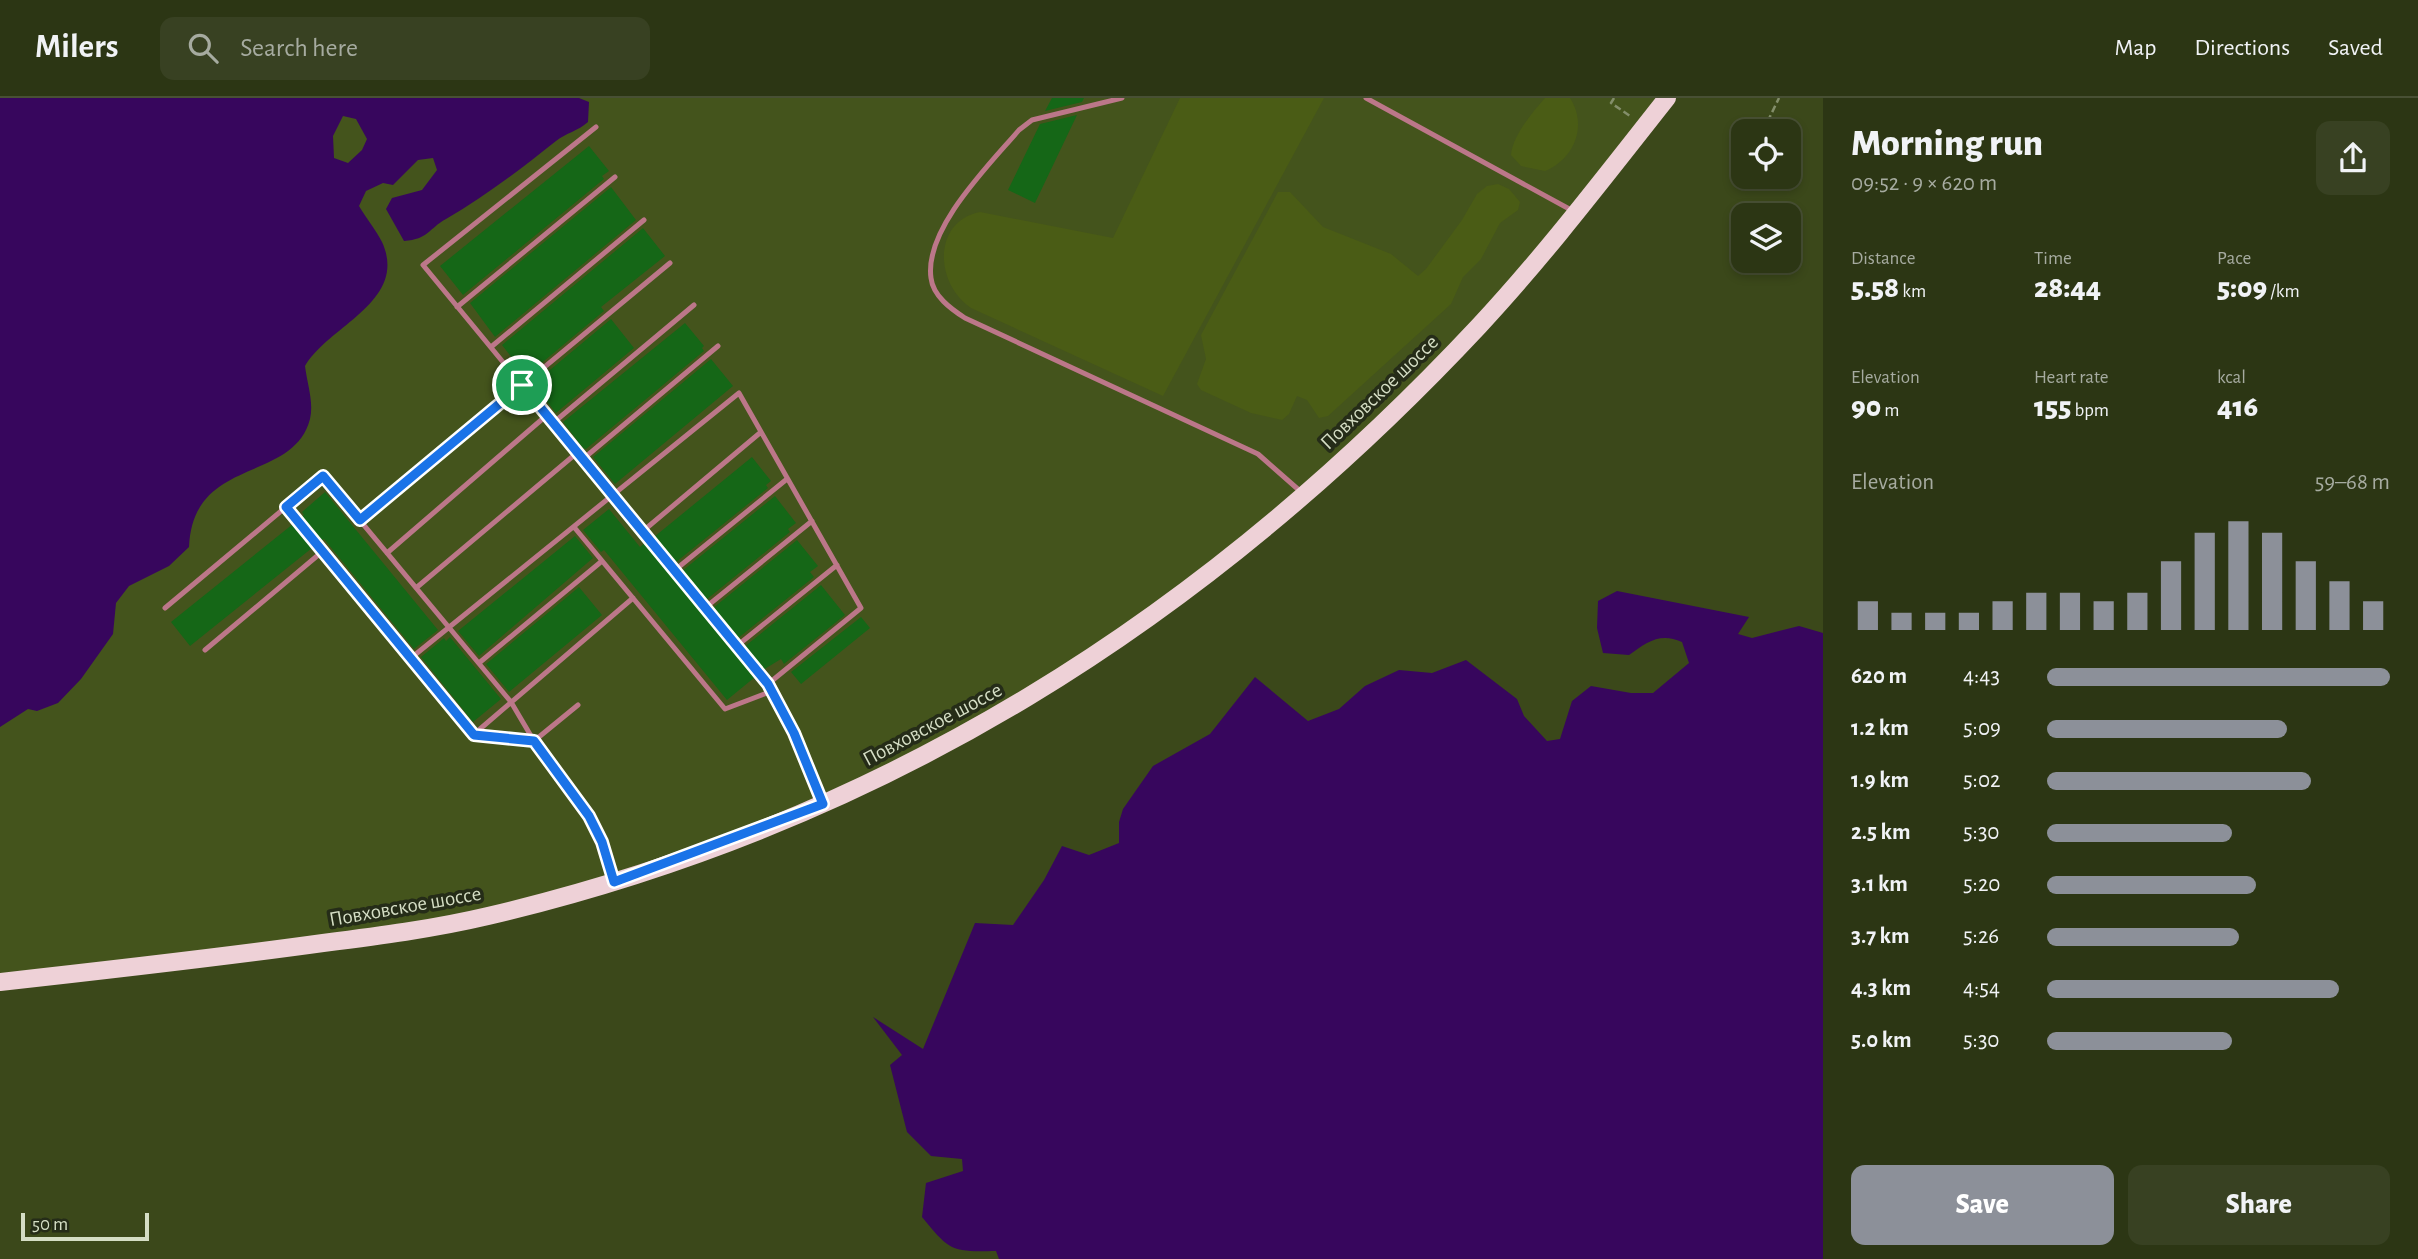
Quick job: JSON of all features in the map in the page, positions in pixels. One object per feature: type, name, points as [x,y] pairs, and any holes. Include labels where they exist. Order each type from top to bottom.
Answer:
[{"type":"main road","name":"Повховское шоссе","points":[[0,982],[418,930],[483,917],[614,882],[823,804],[947,746],[1102,652],[1173,601],[1304,495],[1375,430],[1479,326],[1575,213],[1667,98]]},
{"type":"lane","points":[[1122,98],[1032,120],[1019,130],[949,218],[932,263],[931,278],[937,293],[950,308],[965,318],[1258,454],[1304,495]]},
{"type":"lane","points":[[1366,98],[1553,198],[1575,213]]},
{"type":"lane","points":[[596,127],[423,265],[768,684],[800,744],[823,804]]},
{"type":"lane","points":[[457,307],[615,177]]},
{"type":"lane","points":[[491,347],[644,220]]},
{"type":"lane","points":[[360,520],[670,263]]},
{"type":"lane","points":[[554,423],[694,305]]},
{"type":"lane","points":[[583,459],[718,346]]},
{"type":"lane","points":[[411,659],[739,393],[861,608],[768,684]]},
{"type":"lane","points":[[387,553],[547,415]]},
{"type":"lane","points":[[643,531],[761,432]]},
{"type":"lane","points":[[416,588],[578,452]]},
{"type":"lane","points":[[165,608],[323,476],[511,702],[534,741],[589,816],[602,842],[614,882]]},
{"type":"lane","points":[[675,570],[788,479]]},
{"type":"lane","points":[[286,507],[474,735],[534,741],[578,705]]},
{"type":"lane","points":[[706,607],[811,521]]},
{"type":"lane","points":[[574,527],[725,709],[772,691]]},
{"type":"lane","points":[[205,650],[323,551]]},
{"type":"lane","points":[[479,663],[602,561]]},
{"type":"lane","points":[[738,645],[837,565]]},
{"type":"lane","points":[[474,735],[634,598]]},
{"type":"path","points":[[1769,119],[1779,98]]},
{"type":"shaded area","points":[[0,98],[1667,98],[1575,213],[1375,430],[1102,652],[823,804],[483,917],[0,982]]},
{"type":"shaded area","points":[[0,98],[579,98],[589,102],[588,122],[560,138],[502,182],[419,238],[404,241],[386,209],[392,198],[422,190],[437,170],[433,158],[418,160],[393,185],[383,183],[366,191],[359,206],[382,242],[387,263],[385,281],[376,297],[316,352],[305,366],[311,413],[300,439],[284,453],[225,483],[207,497],[195,518],[189,547],[169,566],[129,586],[116,603],[113,634],[81,679],[58,703],[37,711],[28,709],[0,727]],"holes":[[[343,116],[356,119],[367,139],[362,150],[348,163],[334,158],[333,136]]]},
{"type":"shaded area","points":[[1180,98],[1324,98],[1163,396],[971,308],[950,284],[944,254],[954,227],[965,218],[980,212],[1113,238]]},
{"type":"shaded area","points":[[1545,98],[1570,98],[1578,120],[1578,130],[1564,158],[1545,171],[1521,166],[1511,155],[1519,132]]},
{"type":"shaded area","points":[[1498,184],[1509,189],[1520,202],[1518,210],[1500,223],[1481,259],[1463,277],[1451,304],[1328,416],[1319,418],[1307,400],[1297,396],[1289,414],[1282,420],[1251,413],[1201,390],[1197,384],[1206,359],[1201,335],[1278,192],[1290,192],[1323,227],[1391,254],[1418,276],[1462,220],[1477,194],[1487,186]]},
{"type":"shaded area","points":[[1617,591],[1749,617],[1738,634],[1752,638],[1799,626],[1823,633],[1823,1259],[999,1259],[996,1251],[960,1250],[939,1237],[922,1217],[926,1183],[963,1171],[962,1159],[931,1156],[907,1132],[890,1065],[902,1055],[873,1017],[923,1049],[975,923],[1013,925],[1044,880],[1062,846],[1089,855],[1119,843],[1119,822],[1123,809],[1153,766],[1210,734],[1255,677],[1308,721],[1339,709],[1365,686],[1399,670],[1432,673],[1466,660],[1517,699],[1524,716],[1547,741],[1560,739],[1572,701],[1591,686],[1631,693],[1653,693],[1689,663],[1682,642],[1660,638],[1629,655],[1603,653],[1597,628],[1598,601]]},
{"type":"building","points":[[1052,98],[1084,98],[1082,102],[1045,111]]},
{"type":"building","points":[[1077,115],[1035,203],[1008,190],[1040,124]]},
{"type":"building","points":[[589,146],[609,171],[602,176],[604,179],[463,295],[440,266]]},
{"type":"building","points":[[611,187],[636,220],[495,337],[470,303]]},
{"type":"building","points":[[643,228],[665,256],[601,307],[604,311],[526,376],[502,345]]},
{"type":"building","points":[[611,319],[634,348],[556,413],[533,384]]},
{"type":"building","points":[[685,323],[704,346],[704,351],[586,449],[583,448],[563,422]]},
{"type":"building","points":[[711,359],[733,386],[615,484],[593,457]]},
{"type":"building","points":[[752,457],[771,481],[766,485],[768,488],[675,563],[654,537]]},
{"type":"building","points":[[325,492],[438,630],[414,649],[324,539],[321,541],[301,517],[304,515],[302,512]]},
{"type":"building","points":[[775,496],[796,523],[788,529],[790,532],[706,600],[682,571]]},
{"type":"building","points":[[609,509],[640,547],[645,543],[755,677],[727,700],[604,550],[601,552],[583,530]]},
{"type":"building","points":[[293,524],[312,548],[190,646],[171,622]]},
{"type":"building","points":[[575,536],[593,558],[479,656],[458,631]]},
{"type":"building","points":[[797,540],[818,566],[810,572],[814,577],[737,639],[713,608]]},
{"type":"building","points":[[821,585],[845,615],[784,664],[781,659],[763,670],[744,647]]},
{"type":"building","points":[[579,587],[602,615],[509,692],[486,664]]},
{"type":"building","points":[[861,617],[870,628],[801,684],[791,672]]},
{"type":"building","points":[[450,637],[501,699],[473,722],[421,657],[444,638],[446,641]]},
{"type":"route","points":[[522,385],[768,684],[810,766],[823,804],[670,864],[614,882],[602,842],[589,816],[534,741],[474,735],[286,507],[323,476],[360,520],[522,385]]}]
